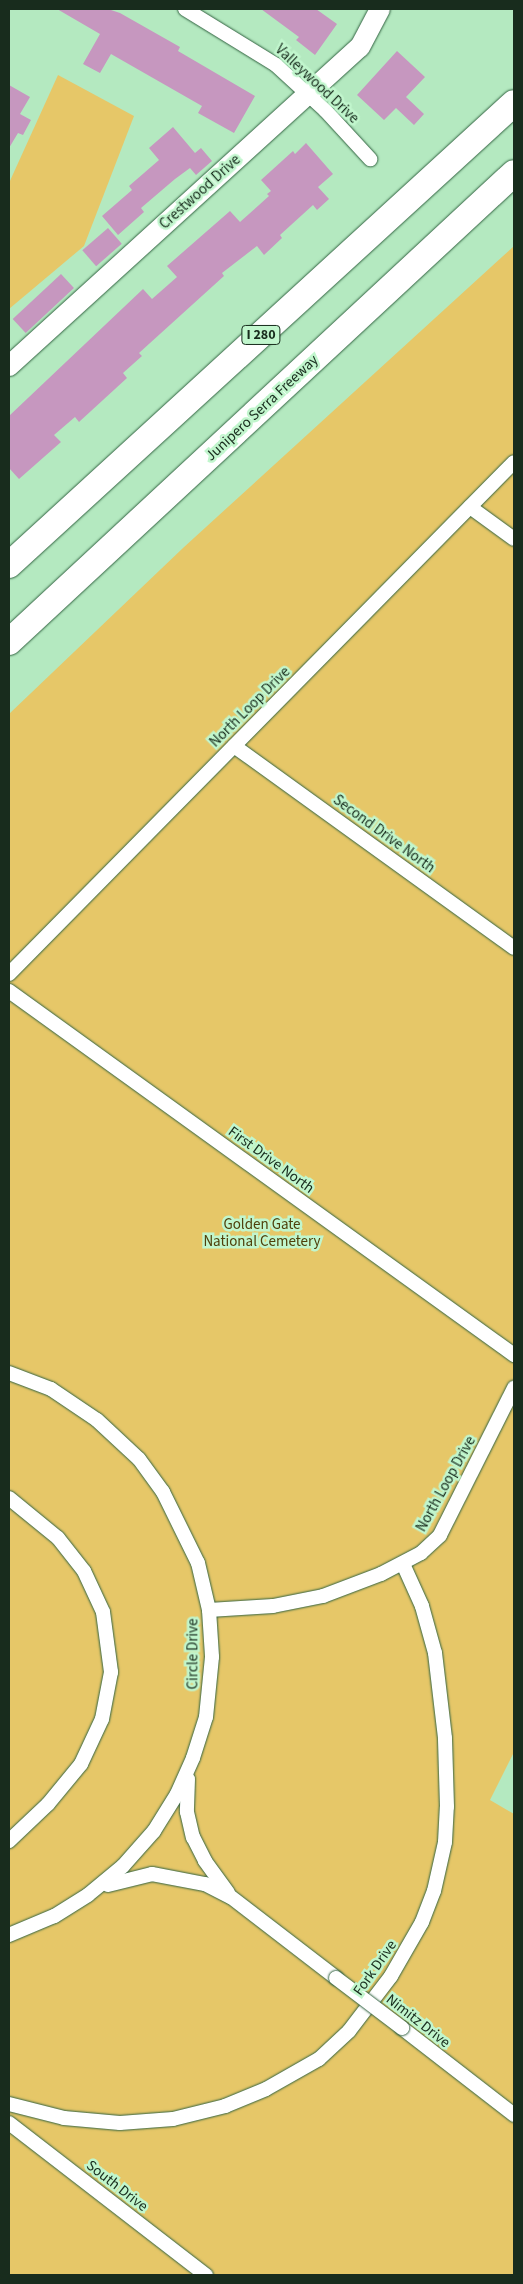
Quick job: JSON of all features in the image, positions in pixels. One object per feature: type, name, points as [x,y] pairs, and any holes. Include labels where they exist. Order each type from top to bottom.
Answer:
[{"type":"highway","name":"I 280","points":[[9,565],[514,104]]},
{"type":"highway","name":"Junipero Serra Freeway","points":[[9,642],[514,173]]},
{"type":"street","name":"Valleywood Drive","points":[[186,9],[252,47],[308,94],[370,159]]},
{"type":"street","name":"Crestwood Drive","points":[[9,366],[360,47],[380,9]]},
{"type":"street","name":"North Loop Drive","points":[[9,974],[514,462]]},
{"type":"street","points":[[470,507],[514,539]]},
{"type":"street","name":"Second Drive North","points":[[234,746],[514,948]]},
{"type":"street","name":"First Drive North","points":[[9,991],[514,1355]]},
{"type":"street","name":"Circle Drive","points":[[9,1373],[51,1390],[78,1407],[139,1459],[163,1492],[189,1540],[209,1610],[211,1678],[206,1717],[194,1758],[177,1794],[154,1831],[123,1866],[88,1895],[54,1916],[9,1935]]},
{"type":"street","name":"North Loop Drive","points":[[209,1610],[257,1608],[306,1600],[359,1583],[402,1564],[429,1547],[440,1534],[514,1388]]},
{"type":"street","points":[[9,1498],[58,1538],[84,1571],[105,1619],[111,1672],[102,1719],[85,1757],[60,1791],[9,1841]]},
{"type":"street","name":"Fork Drive","points":[[9,2104],[64,2118],[120,2123],[173,2119],[225,2106],[266,2089],[319,2059],[349,2031],[391,1976],[422,1922],[434,1891],[445,1842],[447,1807],[445,1738],[435,1653],[422,1606],[402,1564]]},
{"type":"street","name":"Nimitz Drive","points":[[194,1758],[187,1790],[189,1824],[205,1861],[231,1897]]},
{"type":"street","name":"Nimitz Drive","points":[[88,1895],[115,1882],[152,1874],[190,1880],[231,1897],[514,2115]]},
{"type":"street","name":"South Drive","points":[[9,2123],[206,2275]]},
{"type":"green space","points":[[58,75],[134,116],[84,246],[9,309],[9,183]]},
{"type":"green space","name":"Golden Gate National Cemetery","points":[[514,246],[514,1752],[490,1800],[514,1814],[514,2275],[9,2275],[9,714],[183,548]]},
{"type":"building","points":[[57,9],[108,9],[120,13],[180,47],[178,51],[255,96],[234,133],[198,113],[202,106],[111,54],[100,73],[83,64],[100,34]]},
{"type":"building","points":[[261,9],[316,9],[337,24],[315,55],[296,40],[299,37]]},
{"type":"building","points":[[397,51],[425,77],[406,97],[424,114],[414,125],[396,108],[384,120],[357,95]]},
{"type":"building","points":[[9,85],[30,97],[20,114],[31,120],[23,135],[18,133],[9,148]]},
{"type":"building","points":[[173,127],[195,153],[201,148],[212,161],[196,175],[190,168],[175,179],[141,208],[144,212],[118,235],[102,216],[132,190],[129,186],[159,160],[149,148]]},
{"type":"building","points":[[306,143],[333,174],[318,187],[329,199],[317,210],[313,205],[280,235],[282,238],[264,255],[257,246],[222,273],[224,276],[139,353],[142,356],[123,373],[127,378],[79,422],[75,417],[54,435],[61,442],[19,479],[9,468],[9,416],[143,289],[152,299],[177,277],[167,266],[230,211],[240,222],[269,196],[267,194],[271,191],[261,180],[293,151],[295,154]]},
{"type":"building","points":[[108,228],[122,244],[96,266],[82,250]]},
{"type":"building","points":[[61,274],[74,288],[26,333],[13,319]]}]
